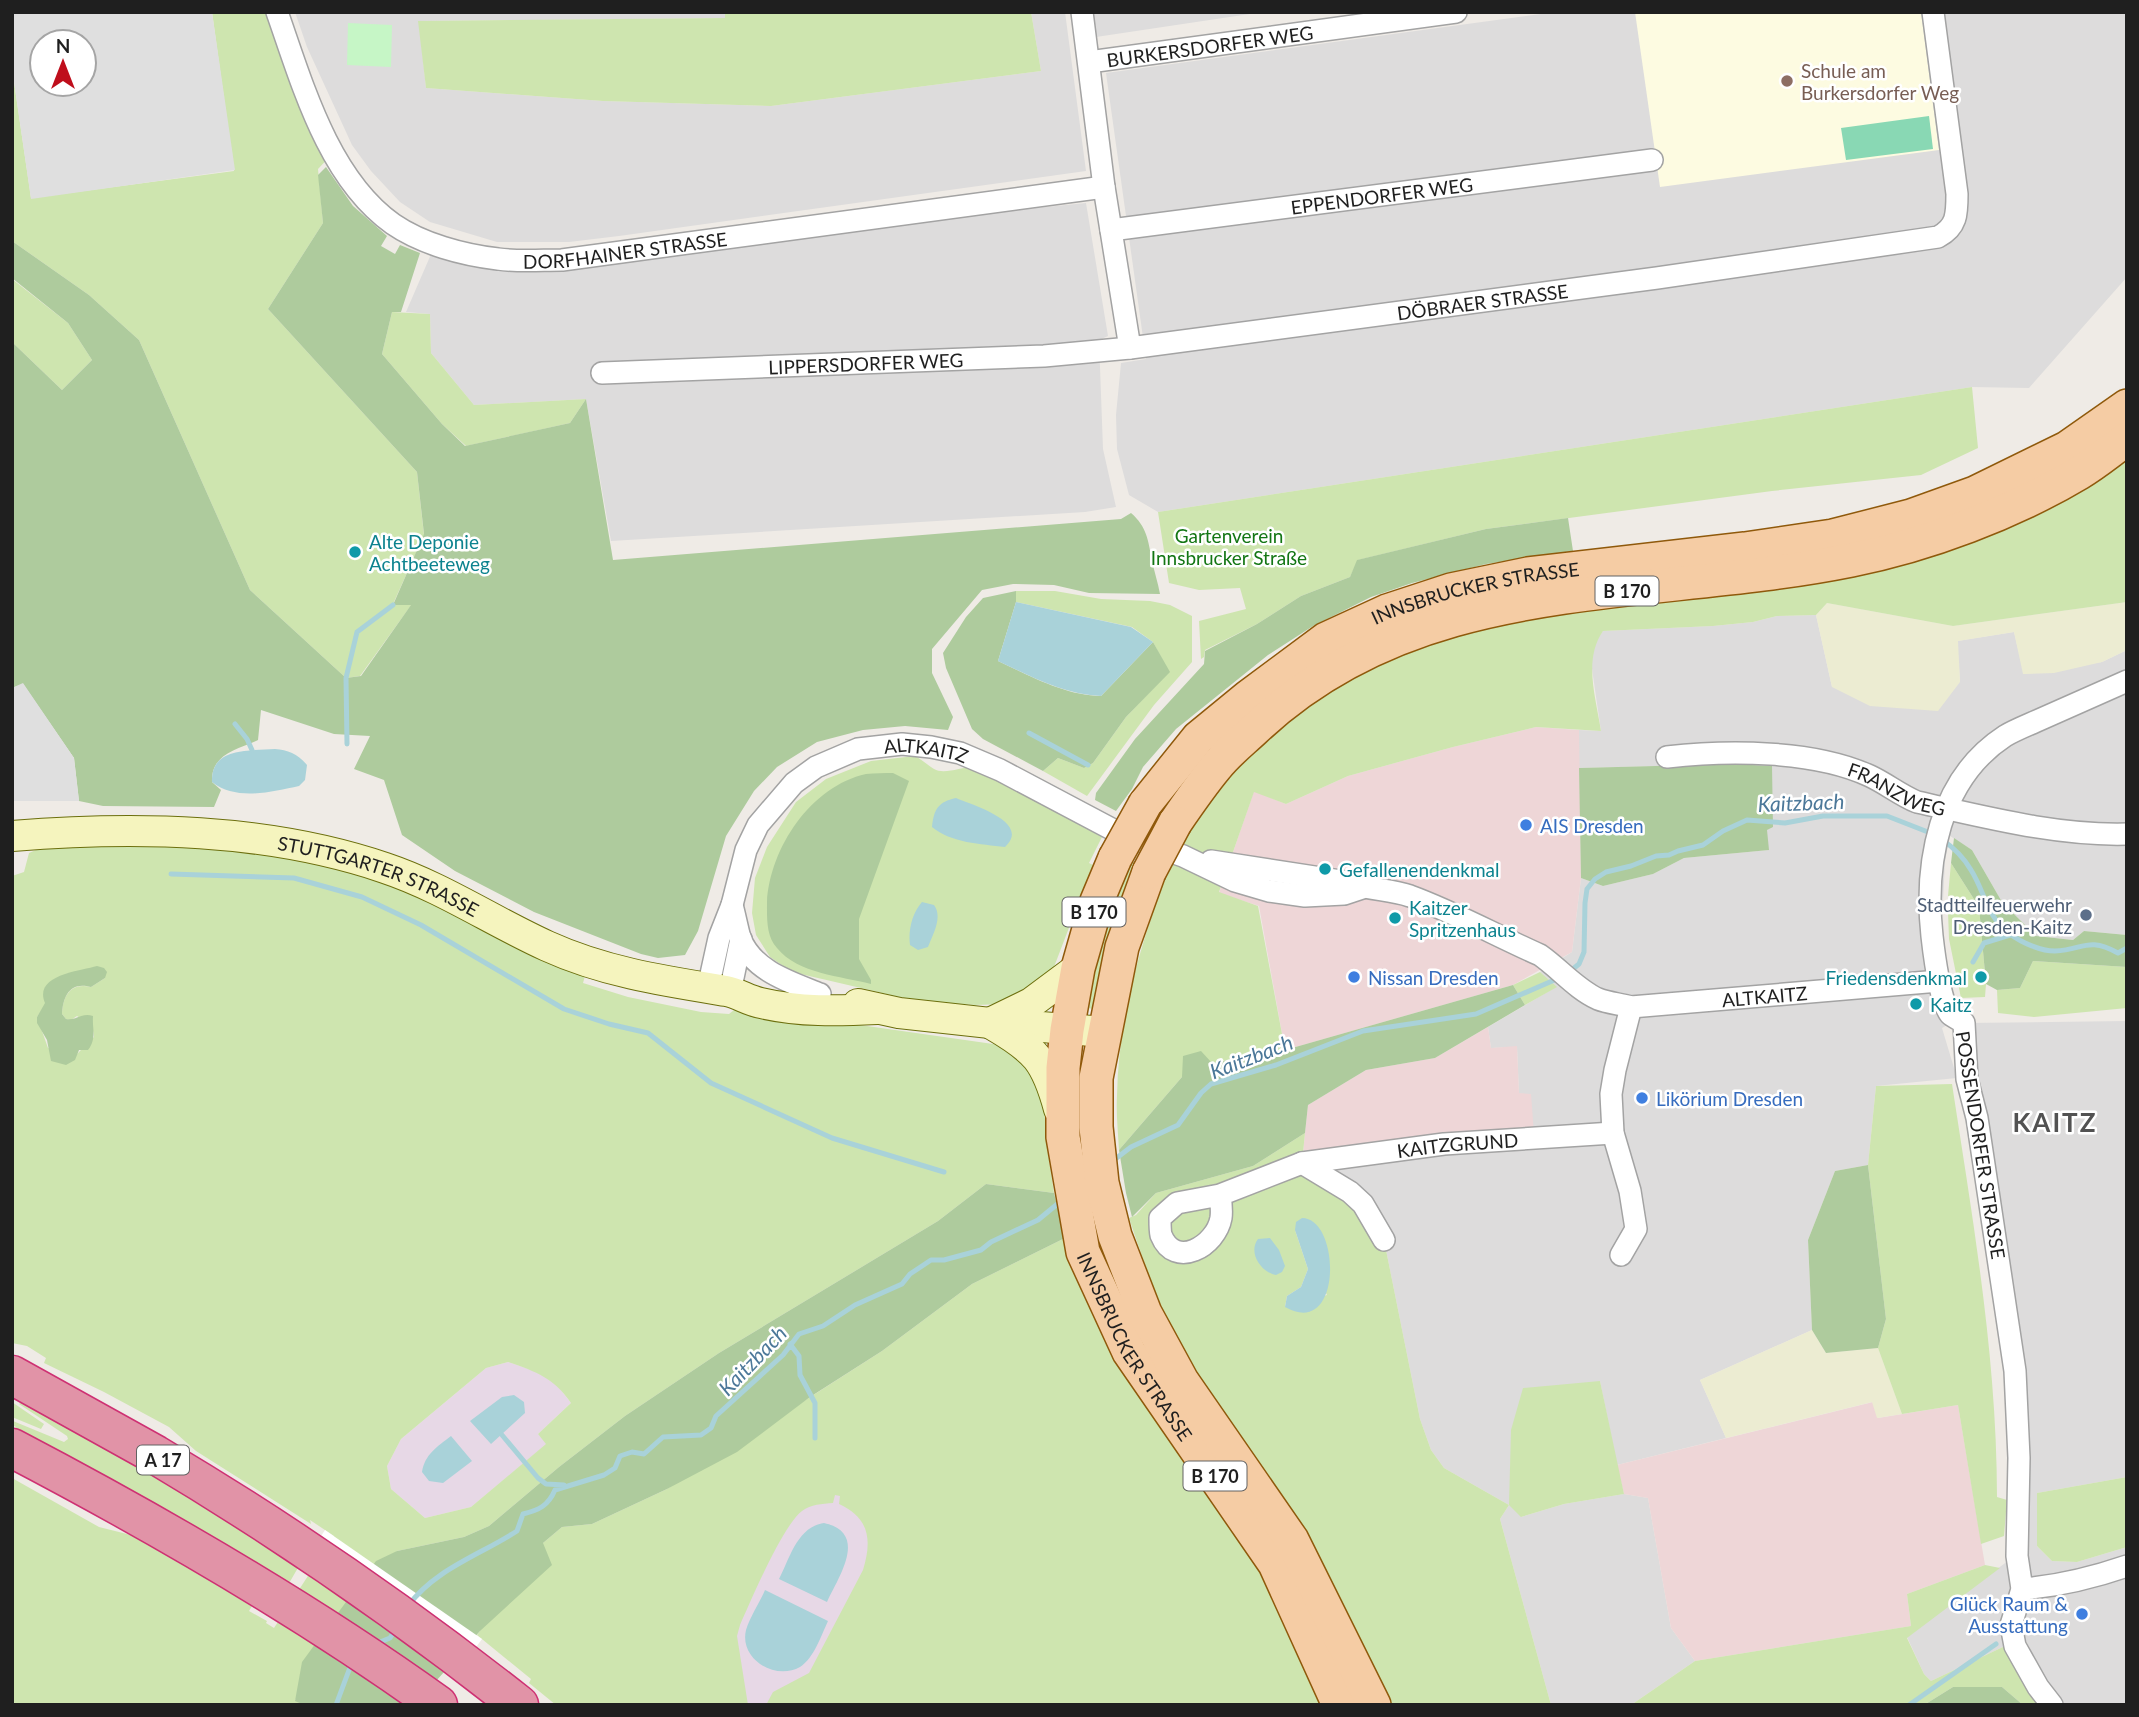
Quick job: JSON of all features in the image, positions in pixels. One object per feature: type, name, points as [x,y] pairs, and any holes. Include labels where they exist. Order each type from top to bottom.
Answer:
[{"type":"highway","name":"A 17","points":[[12,1375],[156,1455],[310,1553],[465,1662],[519,1705]]},
{"type":"highway","points":[[12,1448],[123,1506],[280,1600],[437,1704]]},
{"type":"main road","name":"INNSBRUCKER STRASSE","points":[[1339,1705],[1275,1563],[1129,1352],[1083,1252],[1062,1127],[1067,1030],[1079,968],[1097,901],[1115,858],[1145,804],[1198,738],[1248,697],[1326,639],[1387,611],[1451,590],[1528,574],[1820,538],[1911,516],[1975,492],[2067,448],[2127,406]]},
{"type":"main road","name":"INNSBRUCKER STRASSE","points":[[1374,1705],[1292,1540],[1182,1381],[1145,1313],[1115,1236],[1102,1183],[1096,1127],[1096,1078],[1122,947],[1149,872],[1175,823],[1217,765],[1280,706],[1335,667],[1396,638],[1448,620],[1524,603],[1768,574],[1853,560],[1920,542],[1996,515],[2079,473],[2127,439]]},
{"type":"main road","name":"STUTTGARTER STRASSE","points":[[12,836],[108,831],[179,833],[257,839],[327,851],[386,868],[435,888],[546,946],[598,967],[647,979],[719,990],[760,1003],[817,1012],[877,1009]]},
{"type":"main road","points":[[990,1023],[1031,1003],[1079,968]]},
{"type":"main road","name":"STUTTGARTER STRASSE","points":[[719,990],[765,988],[820,994],[877,1009],[1067,1030]]},
{"type":"main road","points":[[990,1023],[1028,1047],[1039,1059],[1053,1086],[1062,1127]]},
{"type":"main road","points":[[1067,1030],[1105,1032]]},
{"type":"street","name":"DORFHAINER STRASSE","points":[[277,12],[311,107],[354,186],[405,232],[435,245],[499,260],[562,260],[1104,187]]},
{"type":"street","points":[[1082,12],[1104,187],[1130,348]]},
{"type":"street","name":"BURKERSDORFER WEG","points":[[1089,62],[1456,12]]},
{"type":"street","name":"DÖBRAER STRASSE","points":[[1130,348],[1938,237],[1954,225],[1957,194],[1933,12]]},
{"type":"street","name":"EPPENDORFER WEG","points":[[1111,230],[1652,160]]},
{"type":"street","name":"LIPPERSDORFER WEG","points":[[602,373],[1044,356],[1130,348]]},
{"type":"street","name":"POSSENDORFER STRASSE","points":[[2052,1705],[2038,1687],[2015,1646],[2011,1625],[2022,1589],[2017,1556],[2019,1458],[2015,1371],[1979,1131],[1967,1079],[1964,1023],[1950,1013],[1939,981],[1930,918],[1930,888],[1934,851],[1947,808],[1955,789],[1986,751],[2006,735],[2127,681]]},
{"type":"street","name":"ALTKAITZ","points":[[719,990],[719,938],[732,905],[746,850],[758,825],[794,783],[816,767],[858,750],[902,744],[960,753],[1000,770],[1121,834],[1183,856],[1235,881],[1269,891],[1305,896],[1344,894],[1362,888]]},
{"type":"street","name":"FRANZWEG","points":[[1667,757],[1695,754],[1770,755],[1817,761],[1871,776],[1902,796],[1917,802],[2049,829],[2103,835],[2127,834]]},
{"type":"street","name":"ALTKAITZ","points":[[1183,856],[1409,896],[1540,956],[1577,986],[1600,1000],[1631,1007],[1939,981]]},
{"type":"street","name":"ALTKAITZ","points":[[732,905],[741,939],[772,975],[820,994]]},
{"type":"street","name":"ALTKAITZ","points":[[719,990],[741,939]]},
{"type":"street","points":[[1621,1255],[1636,1229],[1630,1191],[1613,1133],[1611,1094],[1631,1007]]},
{"type":"street","name":"KAITZGRUND","points":[[1220,1195],[1302,1163],[1444,1144],[1613,1133]]},
{"type":"street","points":[[1302,1163],[1363,1204],[1384,1240]]},
{"type":"street","points":[[2022,1589],[2088,1579],[2127,1566]]},
{"type":"shaded area","points":[[12,12],[212,12],[235,170],[31,199],[12,68]]},
{"type":"shaded area","points":[[295,12],[725,12],[726,18],[419,21],[426,88],[603,101],[771,106],[1041,71],[1031,12],[1065,12],[1086,171],[619,236],[569,242],[497,242],[430,222],[400,202],[371,171],[352,145],[307,47]]},
{"type":"shaded area","points":[[1093,12],[1263,12],[1096,37]]},
{"type":"shaded area","points":[[1556,12],[2127,12],[2127,277],[2029,388],[1972,387],[1158,512],[1129,495],[1117,449],[1116,415],[1121,363],[1146,359],[1106,73]]},
{"type":"shaded area","name":"Schule am Burkersdorfer Weg","points":[[1635,12],[1921,12],[1939,150],[1660,187]]},
{"type":"shaded area","points":[[1086,203],[1108,336],[1099,340],[1103,449],[1116,507],[1085,512],[611,541],[586,399],[474,405],[431,353],[430,314],[406,312],[435,245],[499,261]]},
{"type":"shaded area","points":[[1816,615],[1832,687],[1960,681],[1957,641],[2014,632],[2024,674],[2102,662],[2127,650],[2127,935],[2084,931],[2073,940],[2036,936],[2002,902],[1972,850],[1950,836],[1945,861],[1942,921],[1949,984],[1960,1017],[1942,1028],[1957,1078],[1876,1086],[1868,1165],[1835,1171],[1808,1240],[1812,1330],[1700,1380],[1726,1438],[1617,1465],[1600,1381],[1521,1517],[1564,1504],[1624,1494],[1648,1498],[1671,1628],[1695,1661],[1631,1705],[1551,1705],[1500,1519],[1509,1505],[1444,1468],[1431,1450],[1420,1419],[1384,1240],[1321,1156],[1519,1094],[1517,1047],[1491,1048],[1488,1027],[1556,987],[1540,972],[1572,952],[1581,878],[1603,886],[1653,874],[1684,858],[1769,850],[1732,764],[1579,768],[1579,730],[1601,731],[1591,662],[1595,642],[1603,631],[1713,626],[1753,622],[1777,616]]},
{"type":"shaded area","points":[[23,683],[74,758],[79,801],[12,801],[12,688]]},
{"type":"shaded area","points":[[1536,727],[1579,730],[1581,878],[1572,952],[1513,985],[1285,1050],[1259,906],[1219,893],[1254,791],[1286,804],[1348,776]]},
{"type":"shaded area","points":[[2127,1021],[2127,1477],[2037,1493],[2037,1546],[2052,1561],[2077,1562],[2127,1547],[2127,1705],[2066,1705],[2055,1697],[2024,1637],[1931,1681],[1924,1674],[1907,1637],[2025,1548],[1964,1023]]},
{"type":"shaded area","points":[[1488,1027],[1491,1048],[1517,1046],[1519,1093],[1531,1094],[1534,1134],[1302,1163],[1308,1105],[1366,1070],[1435,1058]]},
{"type":"shaded area","points":[[508,1362],[554,1381],[571,1403],[538,1434],[547,1444],[471,1507],[425,1518],[391,1489],[387,1466],[401,1439],[486,1368]]},
{"type":"shaded area","points":[[1873,1402],[1878,1418],[1958,1405],[1985,1565],[1907,1594],[1911,1626],[1695,1661],[1671,1628],[1648,1498],[1624,1494],[1617,1465]]},
{"type":"shaded area","points":[[830,1479],[853,1498],[884,1553],[814,1705],[726,1705],[728,1625],[784,1514]]},
{"type":"green space","points":[[212,12],[277,12],[334,152],[318,169],[323,223],[268,309],[417,472],[424,535],[393,604],[412,604],[360,676],[346,678],[250,590],[139,340],[89,295],[12,241],[12,68],[31,198],[234,171]]},
{"type":"green space","points":[[725,12],[1031,12],[1041,71],[771,106],[603,101],[426,88],[418,21],[725,18]]},
{"type":"green space","points":[[348,23],[392,25],[391,67],[347,65]]},
{"type":"green space","points":[[1929,116],[1933,149],[1846,160],[1841,128]]},
{"type":"green space","points":[[326,167],[353,206],[387,236],[381,246],[395,254],[400,245],[420,253],[401,312],[392,312],[382,354],[442,424],[465,446],[570,423],[586,399],[613,560],[1121,519],[1131,513],[1146,534],[1160,594],[1089,593],[1054,585],[1013,584],[982,590],[932,649],[932,673],[953,717],[948,730],[905,726],[863,730],[817,742],[777,767],[754,791],[726,836],[698,931],[685,955],[658,958],[641,954],[534,912],[455,871],[402,835],[384,780],[354,769],[370,736],[334,734],[261,710],[258,740],[226,754],[216,765],[212,782],[221,790],[214,807],[103,806],[79,801],[74,758],[23,684],[12,688],[12,342],[62,390],[92,360],[68,323],[12,278],[12,241],[89,295],[139,340],[250,590],[346,678],[361,676],[411,605],[393,605],[424,534],[417,472],[268,309],[323,223],[318,175]]},
{"type":"green space","points":[[12,279],[68,323],[92,360],[62,390],[12,342]]},
{"type":"green space","points":[[392,312],[430,314],[431,353],[474,405],[586,399],[570,423],[466,446],[442,424],[382,354]]},
{"type":"green space","name":"Gartenverein Innsbrucker Straße","points":[[1972,387],[1978,448],[1921,475],[1772,491],[1486,529],[1358,560],[1350,577],[1301,596],[1257,624],[1205,650],[1201,659],[1199,621],[1246,609],[1240,588],[1199,590],[1169,583],[1158,512]]},
{"type":"green space","points":[[2127,460],[2127,602],[1953,626],[1827,603],[1816,615],[1777,616],[1753,622],[1713,626],[1603,631],[1597,642],[1592,667],[1601,731],[1536,727],[1348,776],[1286,804],[1254,792],[1219,892],[1258,906],[1285,1050],[1211,1063],[1182,1077],[1119,1150],[1117,1103],[1121,1045],[1136,969],[1159,895],[1156,893],[1198,815],[1227,779],[1296,712],[1356,672],[1425,640],[2062,499]]},
{"type":"green space","points":[[1568,518],[1573,551],[1486,564],[1412,583],[1371,597],[1313,626],[1268,655],[1176,729],[1143,767],[1132,789],[1116,811],[1095,800],[1096,793],[1135,739],[1204,664],[1205,651],[1257,624],[1301,596],[1350,577],[1357,560],[1486,529]]},
{"type":"green space","points":[[1016,591],[1055,591],[1101,599],[1150,601],[1170,605],[1192,616],[1192,662],[1154,705],[1087,796],[1043,771],[1058,758],[1084,768],[1093,763],[1126,717],[1169,672],[1153,642],[1132,627],[1016,602]]},
{"type":"green space","points":[[1016,591],[1016,602],[998,661],[1061,689],[1101,696],[1153,642],[1170,672],[1126,717],[1093,763],[1084,768],[1058,758],[1043,771],[983,739],[972,729],[946,668],[943,653],[966,617],[983,598]]},
{"type":"green space","points":[[2127,602],[2127,650],[2102,662],[2054,673],[2023,674],[2014,632],[1958,641],[1960,682],[1938,711],[1870,706],[1832,687],[1816,615],[1827,603],[1953,626]]},
{"type":"green space","points":[[915,756],[938,771],[973,767],[1103,835],[1089,863],[1093,865],[1049,980],[1008,1004],[917,1001],[792,972],[770,957],[756,935],[752,913],[755,878],[767,847],[796,802],[826,779],[871,761]]},
{"type":"green space","points":[[1732,764],[1772,766],[1773,827],[1767,830],[1769,850],[1684,858],[1653,874],[1603,886],[1581,878],[1579,768]]},
{"type":"green space","points":[[893,773],[909,781],[859,919],[859,959],[871,984],[808,969],[786,957],[773,943],[769,932],[767,902],[776,861],[797,822],[828,791],[866,774]]},
{"type":"green space","points":[[1954,838],[1972,850],[2002,902],[2036,936],[2073,940],[2084,931],[2127,935],[2127,967],[2033,961],[2020,988],[1997,990],[1986,984],[1979,907],[1951,863]]},
{"type":"green space","points":[[52,843],[206,844],[385,876],[585,976],[583,983],[628,997],[701,1012],[729,1014],[734,1010],[748,1009],[1000,1045],[1035,1066],[1050,1138],[1046,1140],[1054,1193],[986,1184],[938,1221],[719,1353],[625,1416],[489,1526],[464,1537],[397,1551],[295,1700],[304,1705],[12,1705],[12,1478],[99,1527],[135,1536],[252,1606],[249,1611],[274,1628],[334,1536],[196,1451],[169,1427],[44,1363],[46,1358],[27,1346],[12,1343],[12,876],[24,872],[29,853]],"holes":[[[78,972],[105,978],[91,987],[73,989],[64,1001],[62,1014],[66,1019],[71,1020],[77,1016],[89,1024],[94,1033],[94,1037],[75,1056],[48,1048],[37,1017],[66,974]],[[508,1362],[544,1377],[558,1387],[571,1403],[538,1434],[546,1444],[471,1507],[425,1518],[391,1489],[387,1466],[401,1439],[486,1368]]]},
{"type":"green space","points":[[1130,861],[1141,864],[1096,1005],[1093,1009],[1088,1008],[1091,969],[1105,922]]},
{"type":"green space","points":[[1951,863],[1979,907],[1985,997],[1961,998],[1949,939],[1948,912],[1954,912],[1955,898],[1948,896]]},
{"type":"green space","points":[[2033,961],[2127,967],[2127,1008],[2034,1017],[1998,1013],[1997,990],[2020,988]]},
{"type":"green space","points":[[97,966],[107,972],[105,978],[91,987],[73,988],[66,996],[62,1014],[66,1019],[93,1016],[91,1046],[88,1050],[79,1050],[75,1060],[66,1065],[51,1061],[47,1040],[37,1023],[37,1017],[45,1003],[43,994],[46,986],[60,976]]},
{"type":"green space","points":[[1540,972],[1557,987],[1525,1005],[1513,985]]},
{"type":"green space","points":[[1513,985],[1525,1005],[1435,1058],[1366,1070],[1308,1105],[1305,1133],[1253,1166],[1156,1193],[1132,1217],[1119,1150],[1182,1077],[1183,1056],[1201,1051],[1212,1063],[1285,1050]]},
{"type":"green space","points":[[1952,1084],[1988,1341],[1997,1497],[2007,1500],[2004,1536],[1981,1544],[1958,1405],[1902,1414],[1878,1348],[1886,1319],[1868,1165],[1876,1086]]},
{"type":"green space","points":[[1305,1133],[1302,1163],[1317,1172],[1384,1240],[1420,1419],[1431,1450],[1444,1468],[1509,1505],[1500,1519],[1551,1705],[1386,1705],[1343,1608],[1306,1537],[1265,1470],[1205,1386],[1178,1342],[1157,1297],[1129,1218],[1136,1215],[1156,1193],[1253,1166]],"holes":[[[1295,1230],[1327,1295],[1285,1307],[1287,1296],[1301,1287],[1308,1269]]]},
{"type":"green space","points":[[1868,1165],[1886,1319],[1878,1348],[1826,1353],[1812,1330],[1808,1240],[1835,1171]]},
{"type":"green space","points":[[986,1184],[1054,1193],[1065,1238],[972,1284],[882,1351],[810,1397],[737,1452],[592,1524],[562,1527],[543,1543],[552,1565],[480,1631],[415,1705],[304,1705],[295,1701],[302,1662],[376,1561],[397,1551],[464,1537],[489,1526],[625,1416],[719,1353],[938,1221]]},
{"type":"green space","points":[[1065,1238],[1239,1527],[1329,1705],[766,1705],[773,1692],[809,1673],[863,1570],[868,1540],[866,1531],[857,1516],[839,1504],[840,1496],[835,1495],[833,1503],[809,1507],[794,1519],[768,1564],[740,1625],[737,1636],[748,1705],[556,1705],[529,1683],[531,1679],[477,1635],[543,1543],[562,1527],[592,1524],[667,1489],[882,1351],[972,1284]]},
{"type":"green space","points":[[1812,1330],[1826,1353],[1878,1348],[1902,1414],[1877,1418],[1872,1402],[1726,1438],[1700,1380]]},
{"type":"green space","points":[[1600,1381],[1624,1494],[1564,1504],[1521,1517],[1509,1505],[1511,1430],[1523,1388]]},
{"type":"green space","points":[[22,1401],[34,1401],[299,1566],[288,1585],[13,1432],[16,1427],[12,1425],[13,1421],[64,1442],[68,1439],[19,1404]]},
{"type":"green space","points":[[12,1402],[44,1424],[41,1429],[12,1417]]},
{"type":"green space","points":[[2127,1477],[2127,1547],[2077,1562],[2052,1561],[2037,1546],[2037,1493]]},
{"type":"green space","points":[[1985,1565],[2000,1568],[1907,1638],[1924,1674],[1931,1681],[2005,1646],[2023,1682],[2042,1705],[2023,1705],[2002,1687],[1953,1687],[1924,1705],[1631,1705],[1695,1661],[1911,1626],[1907,1594]]},
{"type":"green space","points":[[1953,1687],[2002,1687],[2023,1705],[1924,1705]]},
{"type":"water","points":[[1016,602],[1131,627],[1153,642],[1101,696],[1074,692],[998,661]]},
{"type":"water","points":[[275,749],[292,753],[307,765],[305,780],[299,786],[243,793],[221,788],[212,782],[213,771],[224,757],[243,751]]},
{"type":"water","points":[[956,798],[986,810],[1006,822],[1011,830],[1011,838],[1005,847],[957,840],[932,827],[938,807]]},
{"type":"water","points":[[922,902],[934,905],[938,915],[928,947],[918,950],[910,945],[910,934],[913,917]]},
{"type":"water","points":[[1302,1218],[1315,1223],[1324,1237],[1329,1255],[1330,1275],[1326,1293],[1318,1307],[1304,1313],[1285,1307],[1287,1296],[1301,1287],[1308,1269],[1295,1230],[1296,1222]]},
{"type":"water","points":[[1270,1238],[1279,1250],[1285,1266],[1282,1272],[1276,1275],[1261,1266],[1254,1250],[1258,1239]]},
{"type":"water","points":[[514,1395],[524,1402],[525,1413],[491,1444],[470,1421],[502,1397]]},
{"type":"water","points":[[451,1436],[472,1461],[443,1483],[429,1481],[422,1472],[426,1460],[432,1451]]},
{"type":"water","points":[[824,1523],[838,1528],[845,1536],[848,1546],[843,1568],[827,1602],[779,1579],[801,1537],[807,1530]]},
{"type":"water","points":[[765,1590],[828,1621],[820,1640],[805,1663],[790,1671],[761,1665],[748,1650],[746,1630]]},
{"type":"pier","points":[[325,1530],[482,1639],[455,1676],[301,1567]]},
{"type":"waterway","points":[[347,744],[346,678],[357,632],[393,605]]},
{"type":"waterway","points":[[235,724],[252,750]]},
{"type":"waterway","points":[[1029,733],[1088,765]]},
{"type":"waterway","name":"Kaitzbach","points":[[1568,973],[1579,964],[1584,952],[1587,889],[1595,879],[1606,872],[1703,845],[1723,831],[1747,820],[1785,823],[1823,816],[1887,816],[1933,834]]},
{"type":"waterway","name":"Kaitzbach","points":[[1941,839],[1958,853],[1968,866],[2002,928],[2020,940],[2050,951],[2099,945],[2118,953],[2127,948]]},
{"type":"waterway","points":[[171,874],[294,878],[362,897],[421,925],[564,1009],[648,1033],[711,1083],[832,1138],[944,1172]]},
{"type":"waterway","points":[[1973,962],[1984,943],[2010,935]]},
{"type":"waterway","name":"Kaitzbach","points":[[1110,1163],[1131,1147],[1178,1125],[1201,1093],[1211,1084],[1276,1065],[1363,1031],[1476,1014],[1559,978]]},
{"type":"waterway","name":"Kaitzbach","points":[[408,1606],[419,1593],[445,1572],[517,1531],[523,1514],[542,1506],[555,1490],[604,1475],[615,1468],[620,1456],[632,1452],[644,1454],[663,1437],[701,1435],[711,1428],[716,1416],[783,1355],[799,1334],[823,1326],[855,1305],[902,1284],[910,1274],[931,1260],[944,1260],[981,1250],[991,1242],[1038,1220],[1061,1201]]},
{"type":"waterway","points":[[790,1344],[799,1356],[800,1375],[815,1403],[815,1438]]},
{"type":"waterway","points":[[502,1435],[538,1478],[546,1484],[564,1485]]},
{"type":"waterway","name":"Kaitzbach","points":[[375,1644],[390,1638],[395,1630]]},
{"type":"waterway","points":[[1909,1705],[1996,1644]]},
{"type":"waterway","name":"Kaitzbach","points":[[336,1705],[352,1662]]},
{"type":"place","name":"Schule am Burkersdorfer Weg","points":[[1787,81]]},
{"type":"place","name":"Alte Deponie Achtbeeteweg","points":[[355,552]]},
{"type":"place","name":"AIS Dresden","points":[[1526,825]]},
{"type":"place","name":"Gefallenendenkmal","points":[[1325,869]]},
{"type":"place","name":"Stadtteilfeuerwehr Dresden-Kaitz","points":[[2086,915]]},
{"type":"place","name":"Kaitzer Spritzenhaus","points":[[1395,918]]},
{"type":"place","name":"Nissan Dresden","points":[[1354,977]]},
{"type":"place","name":"Friedensdenkmal","points":[[1981,977]]},
{"type":"place","name":"Kaitz","points":[[1916,1004]]},
{"type":"place","name":"Likörium Dresden","points":[[1642,1098]]},
{"type":"place","name":"Glück Raum & Ausstattung","points":[[2082,1614]]},
{"type":"district","name":"KAITZ","points":[[2055,1122]]}]
